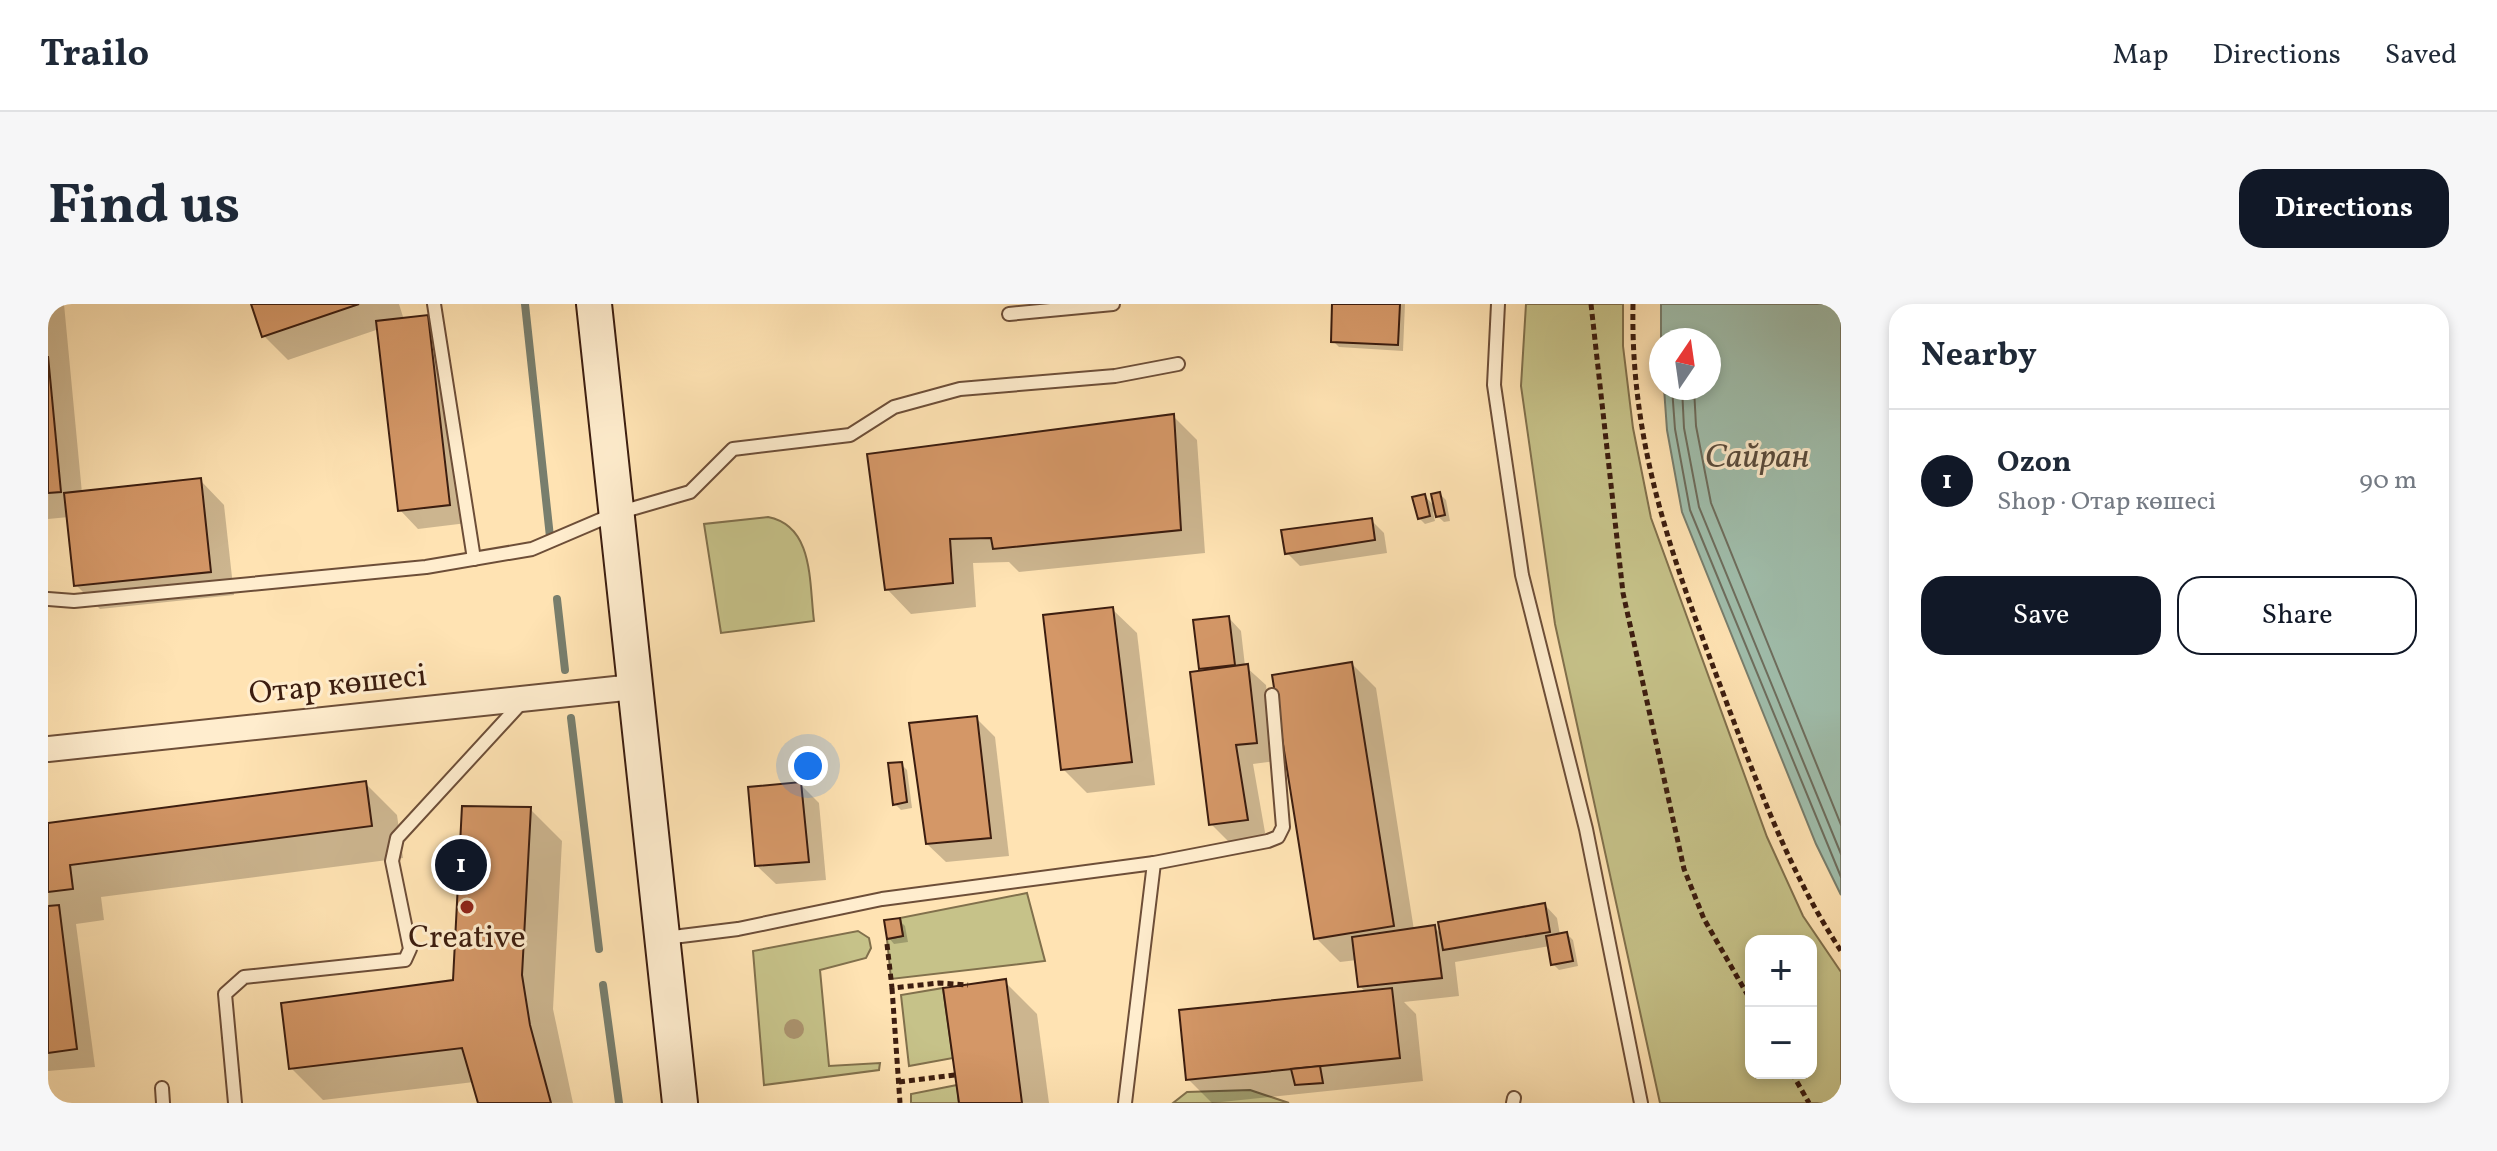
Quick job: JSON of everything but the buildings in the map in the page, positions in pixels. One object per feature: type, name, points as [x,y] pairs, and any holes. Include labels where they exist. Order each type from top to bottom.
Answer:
[{"type":"main road","points":[[594,304],[614,514],[680,1103]]},
{"type":"street","name":"Отар көшесі","points":[[48,749],[634,687]]},
{"type":"lane","points":[[434,304],[474,559]]},
{"type":"lane","points":[[1009,314],[1113,304]]},
{"type":"lane","points":[[1498,304],[1494,385],[1522,575],[1586,829],[1641,1103]]},
{"type":"lane","points":[[48,599],[74,601],[334,576],[532,549],[614,514],[690,492],[733,449],[850,435],[894,407],[960,389],[1115,376],[1178,364]]},
{"type":"lane","points":[[662,938],[738,929],[882,899],[1154,863],[1278,837],[1283,827],[1272,695]]},
{"type":"lane","points":[[235,1103],[225,994],[244,977],[405,960],[410,949],[392,861],[397,838],[525,699]]},
{"type":"lane","points":[[1125,1103],[1154,863]]},
{"type":"lane","points":[[162,1088],[163,1103]]},
{"type":"path","points":[[1591,304],[1623,593],[1684,869],[1704,919],[1745,991]]},
{"type":"path","points":[[1633,304],[1636,397],[1646,464],[1681,581],[1777,834],[1810,904],[1841,951]]},
{"type":"path","points":[[887,944],[900,1103]]},
{"type":"path","points":[[892,988],[939,983],[968,985]]},
{"type":"path","points":[[899,1082],[955,1075]]},
{"type":"path","points":[[1795,1079],[1809,1103]]},
{"type":"shaded area","points":[[1526,304],[1623,304],[1623,346],[1633,428],[1651,518],[1767,837],[1803,916],[1816,935],[1745,935],[1745,1079],[1817,1079],[1817,937],[1841,972],[1841,1103],[1660,1103],[1555,624],[1521,386]]},
{"type":"shaded area","points":[[768,517],[783,522],[801,544],[809,573],[814,621],[721,633],[704,524]]},
{"type":"shaded area","points":[[1027,893],[1045,961],[891,979],[887,939],[903,936],[900,918]]},
{"type":"shaded area","points":[[858,931],[869,938],[871,948],[866,958],[820,970],[829,1066],[880,1063],[879,1070],[764,1085],[753,951]]},
{"type":"shaded area","points":[[943,988],[953,1058],[909,1066],[901,995]]},
{"type":"shaded area","points":[[957,1085],[959,1103],[911,1103],[911,1094]]},
{"type":"shaded area","points":[[1250,1090],[1289,1103],[1173,1103],[1187,1092]]},
{"type":"water","name":"Сайран","points":[[1661,304],[1841,304],[1841,895],[1816,844],[1682,512],[1667,430],[1665,400],[1721,400],[1721,328],[1661,328]]},
{"type":"waterway","points":[[525,304],[550,537]]},
{"type":"waterway","points":[[557,599],[565,670]]},
{"type":"waterway","points":[[571,718],[599,949]]},
{"type":"waterway","points":[[603,985],[619,1103]]},
{"type":"place","name":"Ozon","points":[[461,865]]},
{"type":"place","name":"Creative","points":[[467,907]]}]
